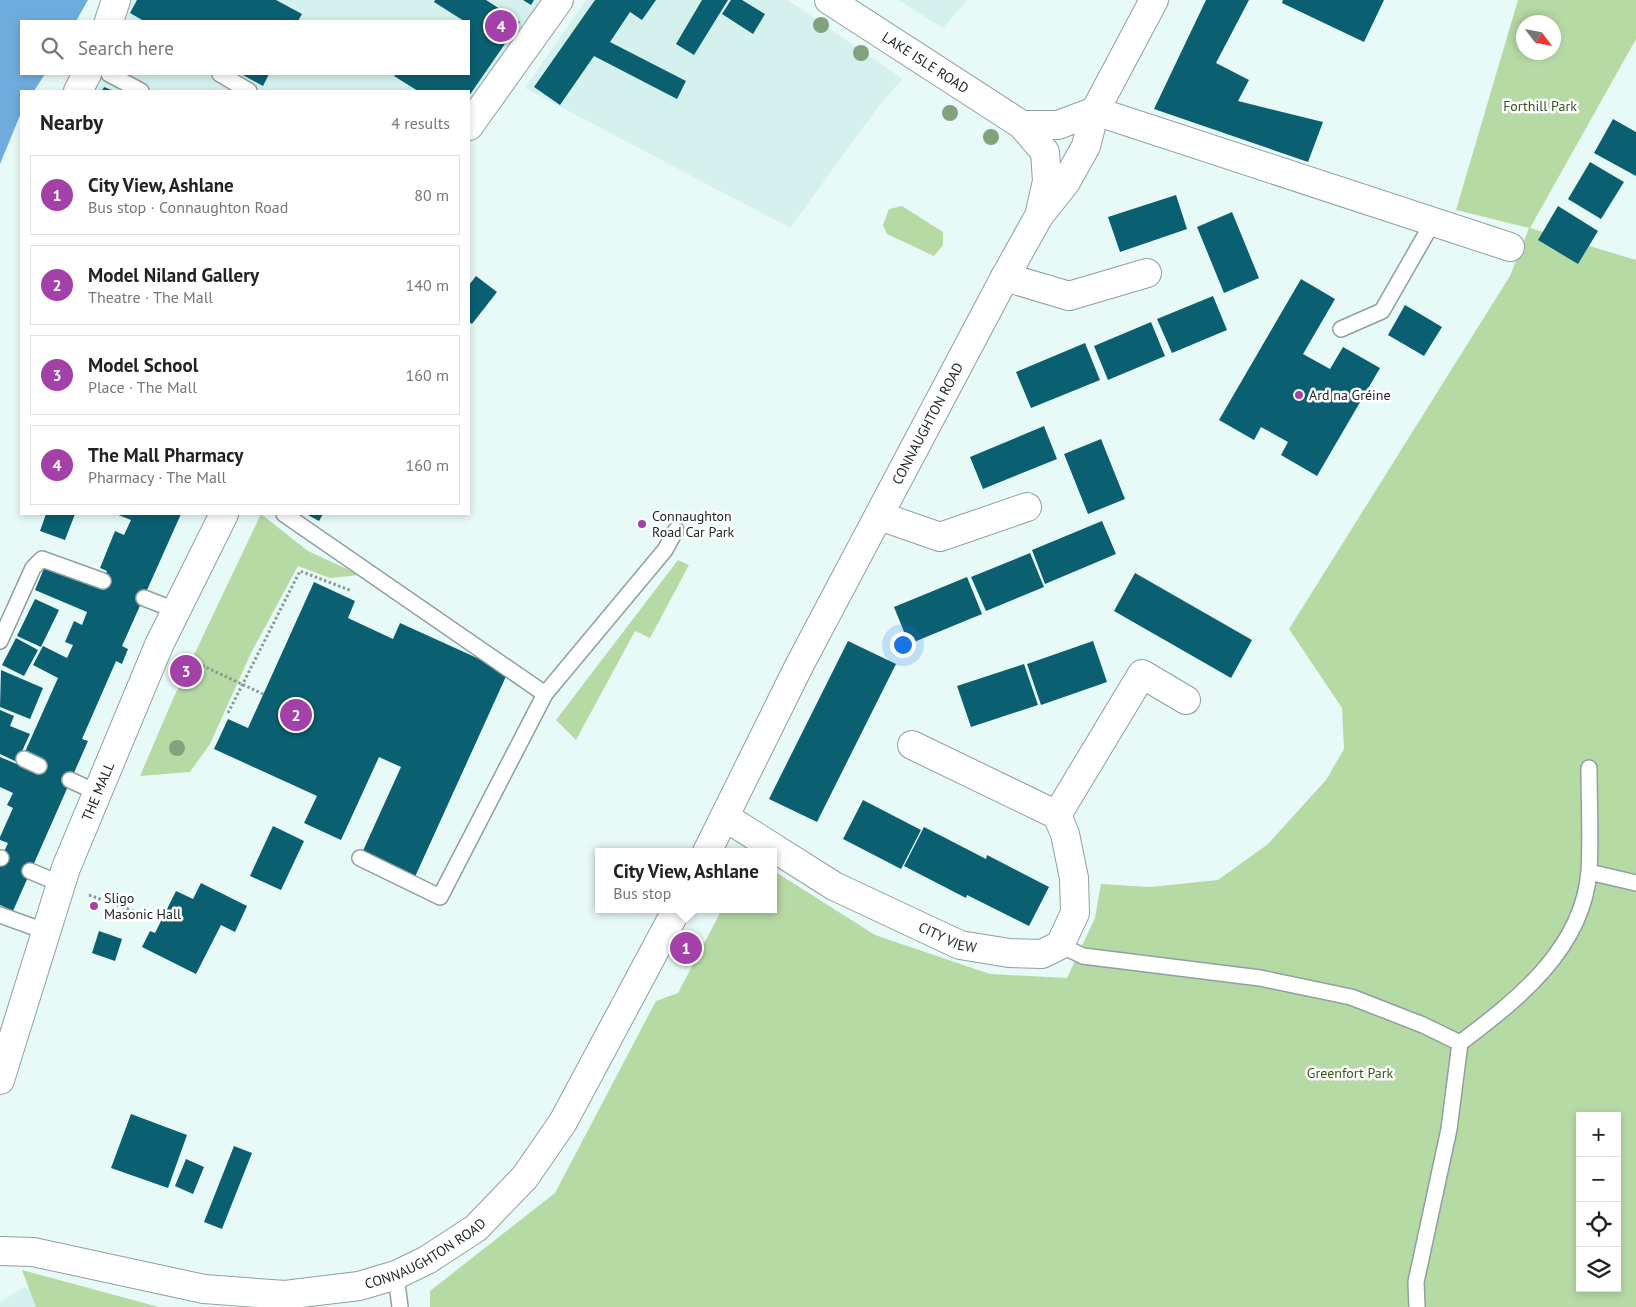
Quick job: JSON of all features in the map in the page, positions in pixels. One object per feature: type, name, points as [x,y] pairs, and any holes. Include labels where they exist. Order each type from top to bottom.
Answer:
[{"type":"street","points":[[470,125],[559,0]]},
{"type":"street","name":"LAKE ISLE ROAD","points":[[829,0],[1022,125],[1044,152],[1047,181],[1039,216]]},
{"type":"street","name":"CONNAUGHTON ROAD","points":[[709,848],[799,666],[1005,277],[1039,216],[1066,182],[1086,146],[1096,111],[1154,0]]},
{"type":"street","points":[[79,90],[86,75]]},
{"type":"street","points":[[1022,125],[1058,125],[1096,111],[1510,247]]},
{"type":"street","points":[[1005,277],[1069,296],[1147,272]]},
{"type":"street","points":[[880,516],[940,537],[1027,507]]},
{"type":"street","name":"THE MALL","points":[[0,1080],[61,884],[159,645],[224,515]]},
{"type":"street","points":[[1057,815],[1142,674],[1186,700]]},
{"type":"street","points":[[912,745],[1057,815],[1065,834],[1074,878],[1075,913],[1060,945]]},
{"type":"street","name":"CITY VIEW","points":[[725,817],[774,848]]},
{"type":"street","name":"CITY VIEW","points":[[777,850],[834,886],[960,945],[1009,953],[1042,954],[1060,945]]},
{"type":"street","name":"CONNAUGHTON ROAD","points":[[0,1251],[33,1252],[204,1289],[285,1295],[359,1286],[396,1274],[427,1260],[476,1228],[524,1177],[563,1122],[675,913]]},
{"type":"lane","points":[[111,75],[139,90]]},
{"type":"lane","points":[[222,75],[247,90]]},
{"type":"lane","points":[[1341,329],[1382,311],[1433,222]]},
{"type":"lane","points":[[285,515],[545,694]]},
{"type":"lane","points":[[360,858],[440,897],[545,694],[665,550],[676,530]]},
{"type":"lane","points":[[0,641],[32,568],[42,559],[103,581]]},
{"type":"lane","points":[[144,598],[176,610]]},
{"type":"lane","points":[[24,759],[39,766]]},
{"type":"lane","points":[[1417,1307],[1416,1282],[1449,1129],[1460,1043],[1505,1009],[1541,975],[1581,912],[1589,872],[1589,768]]},
{"type":"lane","points":[[70,780],[98,793]]},
{"type":"lane","points":[[30,871],[61,884]]},
{"type":"lane","points":[[1589,872],[1636,883]]},
{"type":"lane","points":[[0,915],[47,932]]},
{"type":"lane","points":[[1060,945],[1083,956],[1260,978],[1351,997],[1423,1024],[1460,1043]]},
{"type":"lane","points":[[396,1274],[400,1307]]},
{"type":"path","points":[[228,712],[300,571],[365,596],[392,589]]},
{"type":"path","points":[[191,660],[263,694]]},
{"type":"path","points":[[96,897],[142,914]]},
{"type":"shaded area","points":[[127,0],[546,0],[470,107],[470,90],[79,90],[86,75],[470,75],[470,20],[116,20]]},
{"type":"shaded area","points":[[586,0],[788,0],[903,79],[881,103],[790,228],[525,88]]},
{"type":"shaded area","points":[[898,0],[967,0],[943,28]]},
{"type":"shaded area","points":[[24,1287],[61,1307],[0,1307],[0,1302]]},
{"type":"green space","name":"Greenfort Park","points":[[1518,0],[1636,0],[1636,39],[1530,228],[1636,260],[1636,1307],[430,1307],[430,1291],[555,1193],[656,1001],[678,993],[719,913],[777,913],[777,873],[875,935],[990,974],[1067,978],[1095,918],[1101,884],[1150,887],[1218,880],[1268,844],[1326,780],[1344,749],[1342,708],[1289,629],[1510,276],[1529,228],[1456,210]]},
{"type":"green space","points":[[902,206],[943,232],[943,245],[934,256],[887,234],[883,225],[889,209]]},
{"type":"green space","points":[[261,515],[308,551],[360,575],[330,578],[298,566],[251,653],[210,744],[190,772],[140,776],[173,699]]},
{"type":"green space","points":[[678,560],[689,565],[650,638],[635,631],[576,740],[556,720]]},
{"type":"green space","points":[[22,1270],[159,1307],[36,1307]]},
{"type":"water","points":[[0,0],[88,0],[77,20],[20,20],[20,75],[44,75],[35,90],[20,90],[20,115],[0,164]]},
{"type":"building","points":[[137,0],[276,0],[302,14],[299,20],[142,20],[130,13]]},
{"type":"building","points":[[435,0],[486,0],[520,22],[470,95],[470,90],[416,90],[394,76],[470,75],[470,20],[462,20],[434,2]]},
{"type":"building","points":[[523,0],[534,0],[531,5]]},
{"type":"building","points":[[595,0],[656,0],[642,20],[630,12],[610,42],[686,81],[677,99],[594,56],[560,105],[534,87]]},
{"type":"building","points":[[702,0],[728,0],[694,55],[676,44]]},
{"type":"building","points":[[731,0],[742,0],[765,14],[753,34],[722,14]]},
{"type":"building","points":[[1206,0],[1249,0],[1216,63],[1249,80],[1238,101],[1323,122],[1308,162],[1154,109]]},
{"type":"building","points":[[1283,0],[1384,0],[1364,42],[1282,3]]},
{"type":"building","points":[[243,75],[268,75],[263,86]]},
{"type":"building","points":[[1613,119],[1636,132],[1636,176],[1594,153]]},
{"type":"building","points":[[1590,162],[1624,182],[1601,219],[1568,199]]},
{"type":"building","points":[[1176,195],[1187,229],[1120,252],[1108,217]]},
{"type":"building","points":[[1558,206],[1598,231],[1578,264],[1538,240]]},
{"type":"building","points":[[1232,212],[1259,278],[1224,293],[1197,227]]},
{"type":"building","points":[[476,276],[497,292],[472,324],[470,323],[470,284]]},
{"type":"building","name":"Ard na Gréine","points":[[1301,279],[1335,299],[1303,354],[1330,369],[1343,347],[1380,368],[1317,476],[1281,455],[1288,442],[1261,427],[1254,440],[1219,420]]},
{"type":"building","points":[[1213,296],[1227,330],[1172,353],[1157,319]]},
{"type":"building","points":[[1405,305],[1442,327],[1424,356],[1388,335]]},
{"type":"building","points":[[1151,322],[1165,356],[1108,380],[1094,346]]},
{"type":"building","points":[[1085,343],[1100,380],[1031,408],[1016,372]]},
{"type":"building","points":[[1044,426],[1057,459],[983,489],[970,457]]},
{"type":"building","points":[[1101,439],[1125,499],[1088,514],[1064,454]]},
{"type":"building","points":[[46,515],[75,515],[65,540],[40,531]]},
{"type":"building","points":[[118,515],[181,515],[122,646],[128,649],[122,664],[116,661],[82,739],[88,741],[13,911],[0,905],[0,861],[8,843],[0,840],[0,837],[13,808],[7,805],[13,793],[0,787],[0,757],[36,772],[24,754],[58,678],[33,665],[43,646],[67,658],[73,645],[65,642],[74,621],[82,625],[87,612],[35,590],[45,566],[101,585],[107,571],[100,568],[115,531],[124,535],[131,520]]},
{"type":"building","points":[[308,515],[322,515],[319,521]]},
{"type":"building","points":[[1102,521],[1116,554],[1045,584],[1032,550]]},
{"type":"building","points":[[1030,553],[1044,587],[986,611],[971,577]]},
{"type":"building","points":[[1135,573],[1252,640],[1231,678],[1114,611]]},
{"type":"building","points":[[967,577],[982,614],[909,644],[894,607]]},
{"type":"building","points":[[314,582],[355,601],[348,618],[393,639],[400,623],[508,672],[414,879],[361,855],[401,767],[379,757],[341,840],[304,823],[317,796],[214,749],[228,719],[248,728]]},
{"type":"building","points":[[35,599],[59,610],[41,647],[17,636]]},
{"type":"building","points":[[16,638],[38,650],[24,676],[2,665]]},
{"type":"building","points":[[848,641],[896,664],[817,822],[769,799]]},
{"type":"building","points":[[1093,641],[1107,682],[1041,705],[1027,664]]},
{"type":"building","points":[[1024,664],[1038,705],[971,727],[957,686]]},
{"type":"building","points":[[1,670],[43,688],[30,719],[0,707]]},
{"type":"building","points":[[0,710],[14,716],[10,726],[30,734],[17,762],[0,754]]},
{"type":"building","points":[[863,800],[921,830],[901,869],[843,839]]},
{"type":"building","points":[[273,826],[304,841],[281,890],[250,876]]},
{"type":"building","points":[[924,827],[986,859],[987,855],[1049,887],[1029,926],[967,895],[966,898],[904,866]]},
{"type":"building","points":[[201,883],[247,906],[235,932],[221,925],[196,974],[142,947],[150,931],[155,933],[176,891],[193,899]]},
{"type":"building","points":[[99,931],[122,939],[115,961],[92,953]]},
{"type":"building","points":[[131,1114],[187,1135],[168,1188],[111,1168]]},
{"type":"building","points":[[234,1146],[252,1153],[222,1229],[204,1222]]},
{"type":"building","points":[[186,1159],[204,1167],[193,1194],[175,1186]]},
{"type":"place","name":"The Mall Pharmacy","points":[[501,26]]},
{"type":"place","name":"Ard na Gréine","points":[[1299,395]]},
{"type":"place","name":"Connaughton Road Car Park","points":[[642,524]]},
{"type":"place","name":"Model School","points":[[186,671]]},
{"type":"place","name":"Model Niland Gallery","points":[[296,715]]},
{"type":"place","name":"Sligo Masonic Hall","points":[[94,906]]},
{"type":"place","name":"City View, Ashlane","points":[[686,948]]},
{"type":"park label","name":"Forthill Park","points":[[1540,106]]}]
